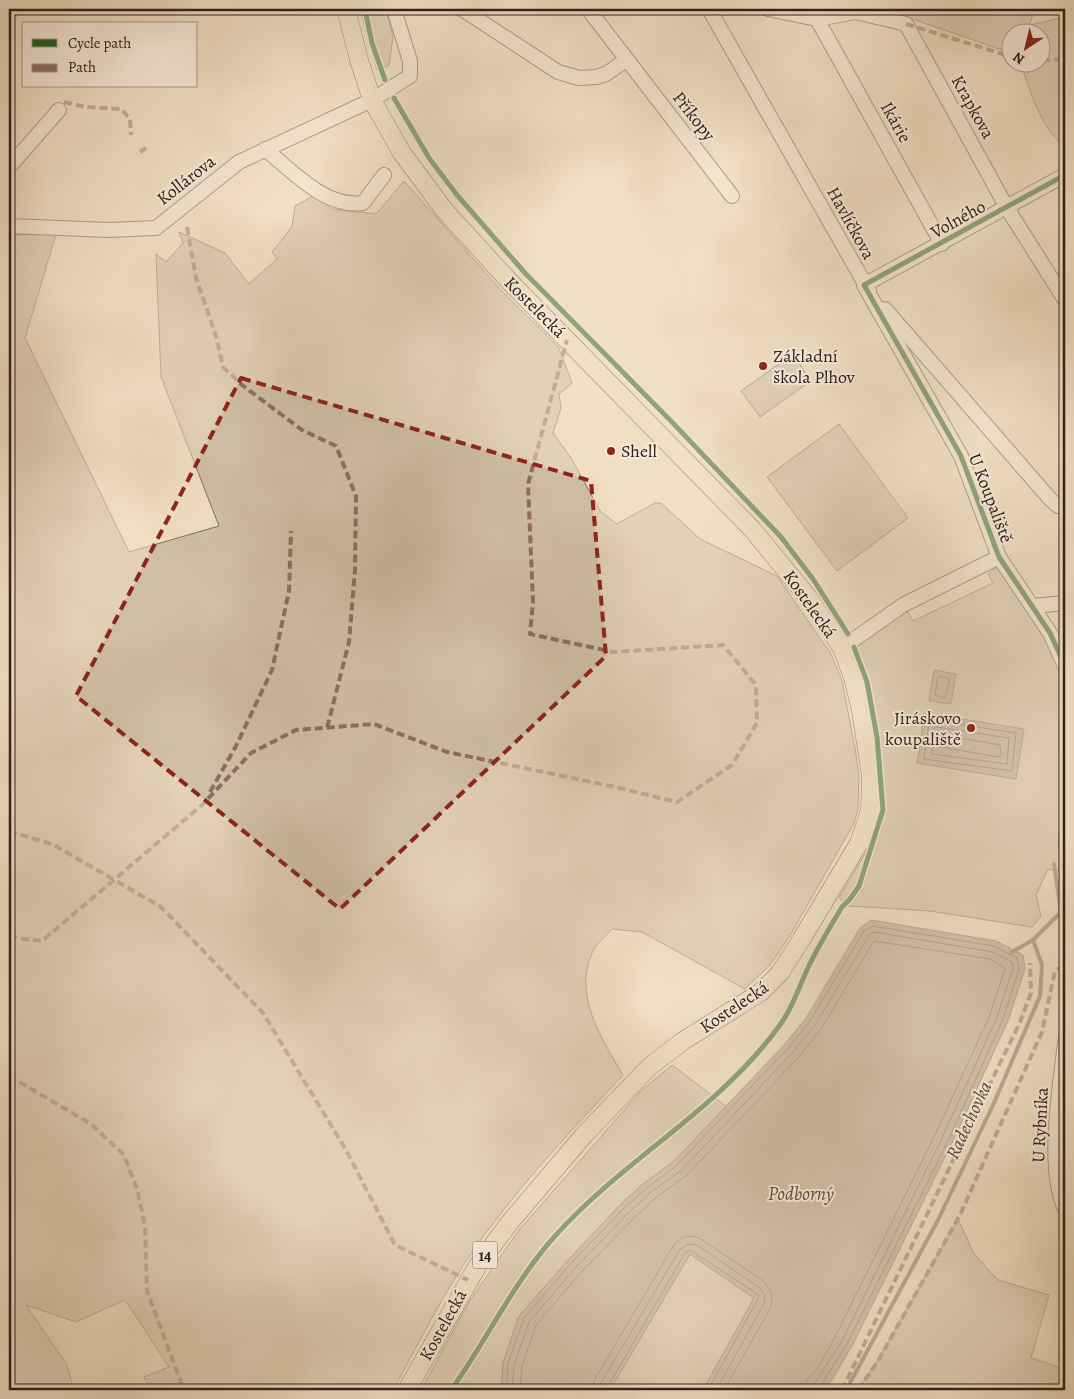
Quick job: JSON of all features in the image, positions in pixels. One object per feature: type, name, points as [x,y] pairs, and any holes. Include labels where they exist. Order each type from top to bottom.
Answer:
[{"type":"main road","name":"Kostelecká","points":[[346,9],[359,60],[372,100],[402,153],[445,211],[510,282],[752,529],[810,601],[842,648],[853,678],[871,776],[870,811],[866,827],[802,940],[770,985],[742,1006],[683,1041],[650,1067],[584,1135],[510,1222],[459,1296],[407,1390]]},
{"type":"street","name":"Kollárova","points":[[9,226],[109,230],[156,228],[239,162],[372,100],[410,76],[410,61],[396,16],[396,9]]},
{"type":"street","points":[[462,9],[558,72],[580,78],[596,77],[606,74],[626,60]]},
{"type":"street","name":"Příkopy","points":[[588,9],[732,196]]},
{"type":"street","name":"Havlíčkova","points":[[709,9],[730,43],[864,285],[1051,500],[1058,506],[1065,506]]},
{"type":"street","points":[[768,9],[817,20]]},
{"type":"street","name":"Krapkova","points":[[817,20],[856,12],[906,24],[1007,208],[1065,300]]},
{"type":"street","name":"Ikárie","points":[[817,20],[942,244]]},
{"type":"street","points":[[9,167],[59,110]]},
{"type":"street","points":[[265,149],[303,181],[328,196],[352,205],[363,203],[384,176]]},
{"type":"street","name":"Volného","points":[[864,285],[1065,175]]},
{"type":"street","name":"U Koupaliště","points":[[864,285],[956,448],[999,557],[1050,633],[1065,666]]},
{"type":"street","points":[[842,648],[903,605],[999,557]]},
{"type":"street","points":[[1033,606],[1065,603]]},
{"type":"street","name":"U Rybníka","points":[[1065,1042],[1058,1114],[1056,1179],[1065,1209]]},
{"type":"highlighted area","points":[[241,378],[591,481],[606,656],[340,909],[76,696]]},
{"type":"shaded area","points":[[360,9],[386,9],[393,37],[389,65],[377,70]]},
{"type":"shaded area","points":[[883,9],[1034,9],[1031,22],[1002,22],[1002,50]]},
{"type":"shaded area","points":[[1065,17],[1065,147],[1056,139],[1042,119],[1024,72],[1052,72],[1052,22],[1043,22]]},
{"type":"shaded area","points":[[404,181],[501,290],[559,348],[572,383],[559,394],[561,408],[553,433],[571,458],[601,512],[617,524],[655,503],[661,503],[700,539],[777,576],[831,654],[842,681],[859,777],[858,809],[854,823],[791,934],[770,965],[745,989],[642,932],[612,929],[599,943],[592,953],[587,969],[588,1001],[592,1017],[599,1032],[623,1075],[542,1164],[485,1234],[448,1290],[393,1390],[151,1390],[144,1377],[169,1367],[125,1300],[76,1322],[26,1305],[67,1365],[74,1390],[9,1390],[9,235],[56,234],[25,338],[129,552],[219,526],[161,377],[156,254],[166,262],[183,243],[179,232],[225,253],[249,284],[277,259],[272,252],[292,227],[295,206],[317,194],[332,209],[376,214]]},
{"type":"shaded area","points":[[793,354],[811,381],[760,417],[741,391]]},
{"type":"shaded area","points":[[839,424],[908,518],[837,571],[767,477]]},
{"type":"shaded area","name":"Jiráskovo koupaliště","points":[[997,567],[1052,647],[1064,677],[1065,771],[1058,847],[1065,873],[1048,869],[1036,895],[1041,916],[1032,927],[930,911],[849,906],[839,898],[877,833],[883,792],[870,683],[856,646],[907,611],[913,621],[993,583],[988,574]]},
{"type":"shaded area","points":[[672,1065],[727,1107],[673,1163],[644,1183],[621,1204],[519,1316],[503,1363],[501,1390],[421,1390],[469,1302],[519,1230],[640,1092]]},
{"type":"shaded area","points":[[958,1219],[974,1254],[998,1280],[1049,1295],[1031,1358],[1065,1369],[1065,1390],[858,1390],[878,1360]]},
{"type":"shaded area","points":[[690,1254],[754,1298],[703,1390],[610,1390]]},
{"type":"water","points":[[934,670],[956,674],[951,704],[929,701]]},
{"type":"water","points":[[925,713],[1024,729],[1016,779],[917,763]]},
{"type":"water","name":"Podborný","points":[[871,920],[996,941],[1023,955],[1025,969],[1008,1021],[952,1143],[852,1346],[832,1380],[821,1390],[703,1390],[754,1298],[690,1254],[610,1390],[501,1390],[503,1363],[519,1316],[621,1204],[644,1183],[673,1162],[785,1044],[806,1018],[860,928]]},
{"type":"waterway","name":"Radechovka","points":[[1012,952],[1033,940],[1061,912],[1054,864]]},
{"type":"waterway","name":"Radechovka","points":[[850,1383],[938,1220],[994,1103],[1040,996],[1042,965],[1033,940]]},
{"type":"marked path","points":[[906,24],[1002,54]]},
{"type":"marked path","points":[[1052,60],[1065,59]]},
{"type":"marked path","points":[[64,102],[86,107],[121,109],[130,119],[131,135]]},
{"type":"marked path","points":[[140,152],[146,148]]},
{"type":"marked path","points":[[187,227],[196,278],[216,336],[223,367],[242,385],[302,430],[336,446],[356,496],[355,570],[349,642],[327,728]]},
{"type":"marked path","points":[[9,937],[42,941],[202,805],[251,753],[296,730],[374,724],[447,752],[611,786],[677,802],[732,765],[757,723],[756,685],[723,645],[613,652],[530,634],[533,602],[528,484],[567,340]]},
{"type":"marked path","points":[[210,792],[236,746],[272,670],[289,591],[291,531]]},
{"type":"marked path","points":[[9,831],[54,845],[161,907],[263,1013],[346,1150],[395,1245],[468,1280]]},
{"type":"marked path","points":[[842,1390],[1020,1022],[1031,993],[1030,963]]},
{"type":"marked path","points":[[858,1390],[878,1361],[960,1215],[1042,1032],[1055,971],[1065,964]]},
{"type":"marked path","points":[[9,1076],[91,1124],[124,1155],[137,1189],[145,1226],[147,1291],[184,1390]]},
{"type":"cycle path","points":[[365,9],[372,43],[385,80]]},
{"type":"cycle path","points":[[394,98],[429,158],[457,195],[525,273],[670,420],[781,537],[813,579],[848,634]]},
{"type":"cycle path","points":[[1065,175],[864,285],[961,456],[999,557],[1050,633],[1065,666]]},
{"type":"cycle path","points":[[451,1390],[513,1292],[555,1236],[608,1184],[723,1088],[750,1062],[780,1026],[824,938],[842,907],[859,886],[883,810],[877,737],[867,682],[854,647]]},
{"type":"place","name":"Základní škola Plhov","points":[[763,366]]},
{"type":"place","name":"Shell","points":[[611,451]]},
{"type":"place","name":"Jiráskovo koupaliště","points":[[971,728]]}]
